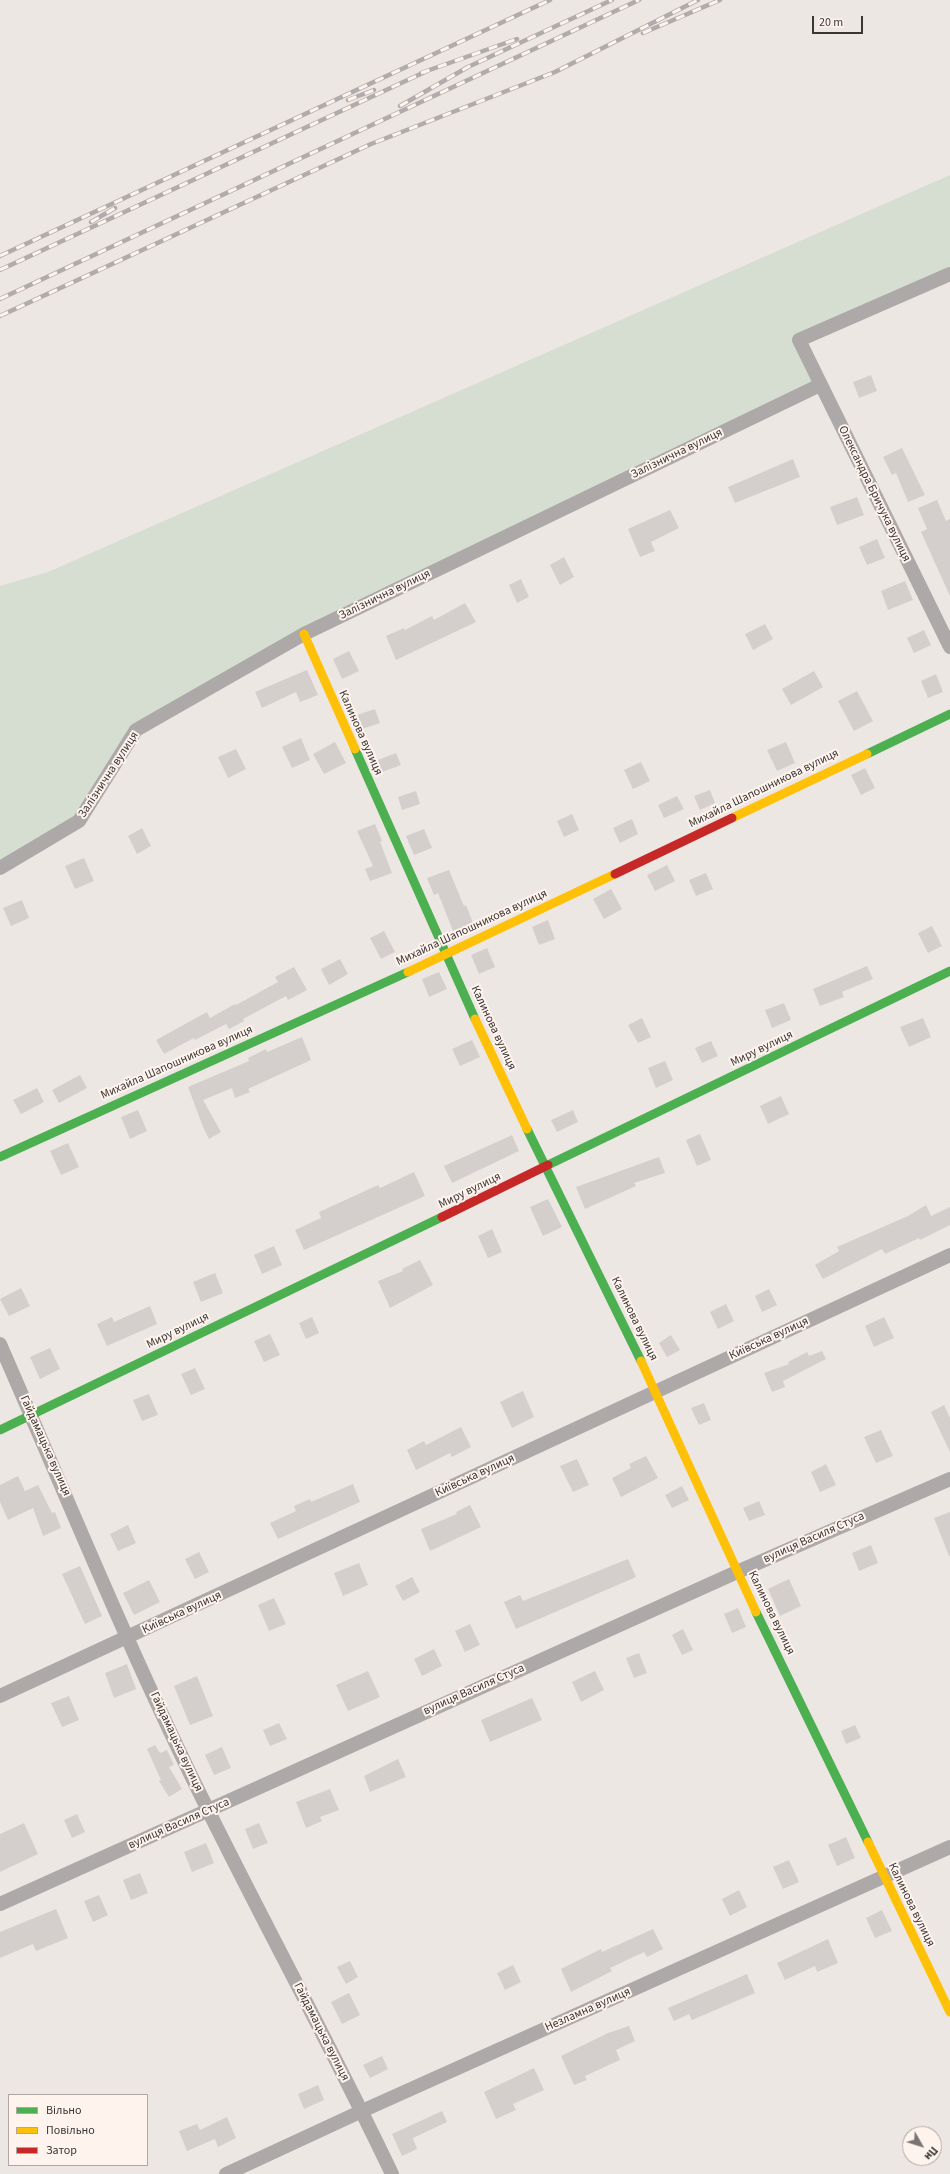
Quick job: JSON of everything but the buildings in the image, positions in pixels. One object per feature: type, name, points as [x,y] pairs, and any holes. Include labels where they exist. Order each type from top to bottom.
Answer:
[{"type":"street","name":"Олександра Бричука вулиця","points":[[950,274],[799,340],[950,647]]},
{"type":"street","name":"Залізнична вулиця","points":[[0,868],[79,821],[136,730],[304,634],[820,385]]},
{"type":"street","name":"Калинова вулиця","points":[[304,634],[445,955],[546,1168],[657,1392],[737,1572],[950,2012]]},
{"type":"street","name":"Михайла Шапошникова вулиця","points":[[0,1157],[445,955],[950,714]]},
{"type":"street","name":"Миру вулиця","points":[[0,1430],[546,1168],[950,971]]},
{"type":"street","name":"Київська вулиця","points":[[0,1696],[128,1638],[950,1255]]},
{"type":"street","name":"Гайдамацька вулиця","points":[[0,1344],[128,1638],[208,1810],[362,2111],[392,2174]]},
{"type":"street","name":"вулиця Василя Стуса","points":[[0,1904],[737,1572],[950,1479]]},
{"type":"street","name":"Незламна вулиця","points":[[226,2174],[362,2111],[950,1847]]},
{"type":"shaded area","points":[[950,175],[950,274],[799,340],[820,385],[304,634],[136,730],[79,821],[0,868],[0,586],[48,572]]},
{"type":"railway","points":[[0,256],[550,0]]},
{"type":"railway","points":[[400,106],[468,67],[612,0]]},
{"type":"railway","points":[[0,299],[639,0]]},
{"type":"railway","points":[[0,316],[371,144],[555,72],[698,0]]},
{"type":"railway","points":[[643,33],[720,0]]},
{"type":"railway","points":[[421,73],[517,39]]},
{"type":"railway","points":[[0,270],[427,71]]},
{"type":"railway","points":[[348,100],[374,90]]},
{"type":"railway","points":[[91,222],[115,208]]},
{"type":"traffic: fast","points":[[867,754],[950,714]]},
{"type":"traffic: fast","points":[[355,749],[475,1019]]},
{"type":"traffic: fast","points":[[548,1165],[950,971]]},
{"type":"traffic: fast","points":[[0,1157],[408,972]]},
{"type":"traffic: fast","points":[[527,1129],[641,1361]]},
{"type":"traffic: fast","points":[[0,1430],[442,1217]]},
{"type":"traffic: fast","points":[[756,1612],[868,1842]]},
{"type":"traffic: slow","points":[[304,634],[355,749]]},
{"type":"traffic: slow","points":[[732,818],[867,754]]},
{"type":"traffic: slow","points":[[408,972],[615,874]]},
{"type":"traffic: slow","points":[[475,1019],[527,1129]]},
{"type":"traffic: slow","points":[[641,1361],[756,1612]]},
{"type":"traffic: slow","points":[[868,1842],[950,2012]]},
{"type":"traffic: jam","points":[[615,874],[732,818]]},
{"type":"traffic: jam","points":[[442,1217],[548,1165]]}]
